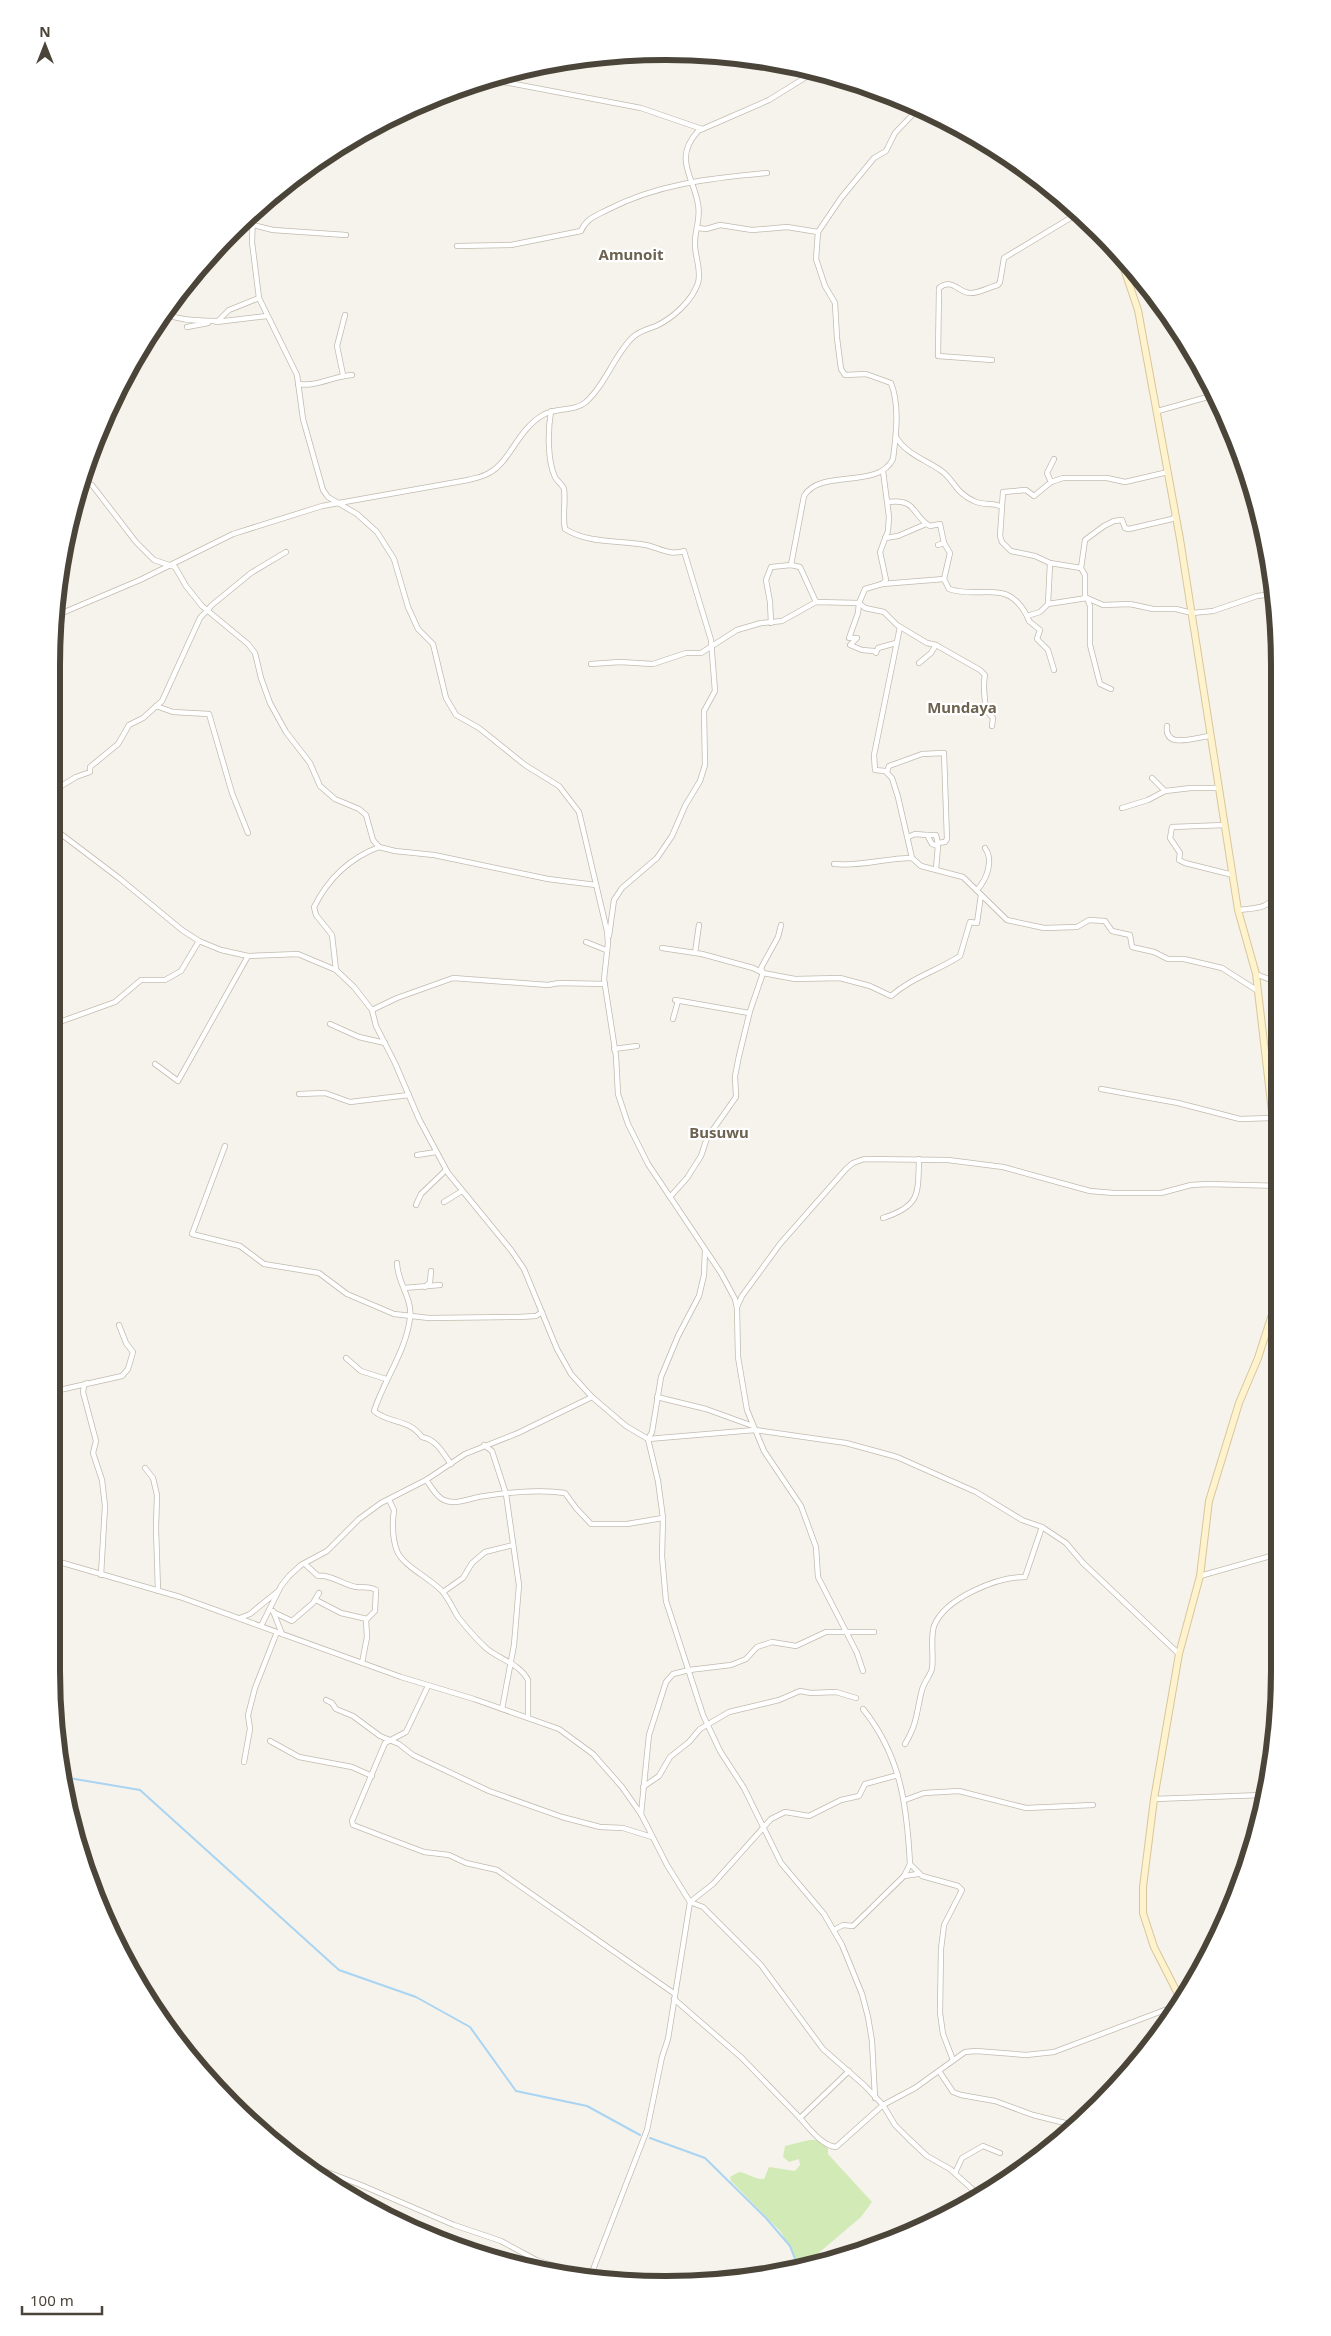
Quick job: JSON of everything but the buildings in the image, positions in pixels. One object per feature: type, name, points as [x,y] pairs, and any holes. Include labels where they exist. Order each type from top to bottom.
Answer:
[{"type":"main road","points":[[1125,271],[1131,284],[1138,310],[1158,411],[1192,613],[1238,910],[1256,974],[1271,1094]]},
{"type":"main road","points":[[1178,1993],[1154,1947],[1144,1913],[1143,1887],[1154,1800],[1179,1654],[1200,1576],[1209,1501],[1239,1402],[1258,1358],[1271,1318]]},
{"type":"street","points":[[62,613],[140,580],[233,534],[322,506],[459,482],[488,474],[503,461],[525,429],[542,415],[551,411],[577,407],[584,403],[607,375],[633,337],[666,321],[688,300],[698,282],[699,273],[694,240],[700,220],[698,203],[686,170],[685,152],[692,138],[702,129],[769,100],[806,77]]},
{"type":"street","points":[[505,82],[641,108],[702,129]]},
{"type":"street","points":[[791,565],[804,496],[807,491],[832,481],[883,472],[893,459],[896,436],[896,404],[891,383],[866,374],[845,375],[842,369],[837,338],[835,303],[822,278],[816,259],[818,232],[841,198],[874,158],[886,151],[895,133],[914,113]]},
{"type":"street","points":[[457,246],[511,246],[581,231],[585,221],[629,198],[690,181],[767,173]]},
{"type":"street","points":[[992,360],[938,356],[939,288],[945,284],[951,284],[972,293],[998,285],[1004,258],[1072,217]]},
{"type":"street","points":[[346,235],[273,230],[253,225],[252,242],[259,298],[297,376],[303,419],[318,476],[328,497],[340,502],[357,514],[377,532],[394,559],[408,607],[418,630],[433,644],[446,698],[456,715],[479,728],[525,765],[559,786],[578,812],[608,943]]},
{"type":"street","points":[[698,228],[706,229],[720,225],[752,230],[786,227],[818,232]]},
{"type":"street","points":[[187,327],[218,321],[229,310],[259,298]]},
{"type":"street","points":[[173,314],[174,317],[197,322],[267,316]]},
{"type":"street","points":[[343,376],[337,346],[345,315]]},
{"type":"street","points":[[298,384],[307,386],[352,375]]},
{"type":"street","points":[[1158,411],[1208,397]]},
{"type":"street","points":[[551,411],[548,426],[550,437],[549,457],[555,478],[564,488],[565,528],[573,534],[602,541],[646,546],[674,553],[684,551],[711,646],[715,691],[704,711],[705,765],[703,773],[672,836],[657,858],[622,888],[614,900],[606,950],[605,984],[618,1094],[628,1124],[648,1164],[721,1274],[734,1299],[737,1308],[738,1357],[747,1410],[764,1451],[800,1506],[816,1547],[818,1577],[834,1605],[844,1631],[857,1653],[863,1671]]},
{"type":"street","points":[[896,436],[914,455],[944,473],[953,487],[965,496],[981,504],[997,504],[1000,506]]},
{"type":"street","points":[[1051,482],[1047,473],[1054,459]]},
{"type":"street","points":[[882,584],[886,577],[880,561],[880,552],[889,526],[888,502],[883,472]]},
{"type":"street","points":[[1081,568],[1050,563],[1035,556],[1011,551],[1002,542],[999,530],[1000,506],[1003,492],[1026,490],[1034,496],[1051,482],[1063,478],[1107,478],[1125,482],[1168,472]]},
{"type":"street","points":[[92,485],[136,542],[154,560],[175,567],[186,586],[207,610],[248,644],[255,653],[270,703],[286,732],[310,763],[320,786],[335,799],[366,815],[373,840],[379,847]]},
{"type":"street","points":[[888,502],[904,503],[914,507],[926,524],[930,526],[940,524],[944,543],[950,553],[944,579],[947,587],[958,592],[1005,593],[1020,602],[1029,621],[1040,630],[1037,639],[1048,650],[1054,670]]},
{"type":"street","points":[[1111,689],[1100,684],[1090,645],[1090,606],[1086,598],[1084,575],[1081,568],[1085,540],[1104,526],[1119,520],[1122,520],[1125,528],[1129,529],[1164,521],[1176,516]]},
{"type":"street","points":[[885,538],[898,536],[926,524]]},
{"type":"street","points":[[938,545],[944,543]]},
{"type":"street","points":[[60,787],[76,777],[90,772],[90,768],[118,744],[129,725],[143,718],[162,700],[200,618],[207,610],[250,573],[286,552]]},
{"type":"street","points":[[1048,604],[1050,563]]},
{"type":"street","points":[[771,622],[770,602],[766,584],[771,567],[791,565],[802,570],[807,586],[816,602]]},
{"type":"street","points":[[896,643],[878,648],[876,653],[850,645],[857,638],[849,638],[865,588],[882,584],[944,579]]},
{"type":"street","points":[[1027,616],[1040,612],[1048,604],[1086,598],[1103,605],[1130,604],[1153,609],[1176,609],[1192,613],[1213,610],[1257,596],[1267,595]]},
{"type":"street","points":[[591,664],[620,662],[653,664],[686,652],[701,653],[737,630],[752,625],[786,620],[816,602],[859,603],[865,608],[884,612],[900,627],[975,667],[985,675],[983,694],[986,700],[985,709],[993,718],[992,726]]},
{"type":"street","points":[[900,627],[895,659],[886,687],[874,755],[875,770],[887,772],[892,778],[912,858],[921,866],[964,877],[1007,920],[1044,928],[1077,927],[1089,920],[1105,921],[1112,931],[1130,935],[1132,947],[1154,952],[1168,959],[1184,959],[1222,968],[1258,991]]},
{"type":"street","points":[[919,662],[931,653],[936,645]]},
{"type":"street","points":[[156,706],[173,712],[209,714],[232,793],[248,833]]},
{"type":"street","points":[[1167,726],[1170,738],[1176,741],[1210,736]]},
{"type":"street","points":[[887,772],[890,766],[922,754],[944,753],[946,839],[945,842],[932,844],[927,836]]},
{"type":"street","points":[[1152,778],[1165,791]]},
{"type":"street","points":[[1122,808],[1148,800],[1165,791],[1191,788],[1218,788]]},
{"type":"street","points":[[1225,825],[1172,827],[1170,838],[1180,853],[1179,860],[1233,875]]},
{"type":"street","points":[[60,833],[199,941],[248,956],[298,954],[336,970],[354,987],[372,1010],[376,1026],[446,1170],[511,1250],[524,1269],[556,1349],[571,1374],[592,1397],[626,1426],[648,1439],[754,1428]]},
{"type":"street","points":[[908,837],[915,834],[936,835],[938,844],[936,869]]},
{"type":"street","points":[[336,970],[332,935],[316,915],[314,907],[325,887],[349,863],[360,854],[379,847],[395,851],[434,855],[548,879],[596,885]]},
{"type":"street","points":[[662,948],[695,953],[754,968],[763,973],[795,979],[840,978],[870,986],[891,996],[906,983],[940,969],[960,956],[970,922],[977,923],[979,892],[990,862],[990,856],[985,848]]},
{"type":"street","points":[[834,864],[864,865],[897,858],[912,858]]},
{"type":"street","points":[[1238,910],[1267,906],[1271,902]]},
{"type":"street","points":[[695,953],[699,924]]},
{"type":"street","points":[[670,1197],[687,1178],[701,1156],[707,1138],[736,1097],[735,1076],[749,1013],[763,973],[761,968],[778,937],[782,925]]},
{"type":"street","points":[[60,1022],[115,1002],[142,980],[165,980],[181,971],[199,941]]},
{"type":"street","points":[[586,942],[606,950]]},
{"type":"street","points":[[155,1064],[178,1081],[248,956]]},
{"type":"street","points":[[1256,974],[1271,980]]},
{"type":"street","points":[[372,1010],[397,998],[454,978],[548,985],[559,983],[605,984]]},
{"type":"street","points":[[673,1019],[676,1001],[749,1013]]},
{"type":"street","points":[[330,1024],[359,1037],[385,1043]]},
{"type":"street","points":[[614,1049],[637,1046]]},
{"type":"street","points":[[1101,1089],[1178,1103],[1240,1119],[1271,1118]]},
{"type":"street","points":[[299,1094],[325,1093],[350,1102],[409,1095]]},
{"type":"street","points":[[225,1146],[192,1234],[240,1246],[264,1264],[319,1273],[347,1294],[394,1314],[411,1317],[519,1317],[536,1316],[542,1312]]},
{"type":"street","points":[[417,1155],[436,1152]]},
{"type":"street","points":[[737,1308],[742,1296],[780,1244],[853,1163],[864,1159],[919,1159],[1003,1167],[1090,1191],[1114,1193],[1161,1193],[1191,1185],[1208,1184],[1271,1186]]},
{"type":"street","points":[[883,1218],[902,1212],[912,1203],[919,1186],[919,1159]]},
{"type":"street","points":[[416,1205],[421,1194],[446,1170]]},
{"type":"street","points":[[444,1202],[462,1191]]},
{"type":"street","points":[[705,1249],[704,1275],[699,1296],[678,1336],[661,1377],[652,1432],[648,1439],[658,1482],[663,1518],[662,1556],[666,1601],[703,1715],[710,1725],[720,1751],[744,1788],[781,1863],[814,1901],[834,1930],[854,1974],[868,2017],[872,2041],[875,2099]]},
{"type":"street","points":[[397,1263],[397,1272],[404,1288],[411,1317],[402,1348],[386,1379],[374,1411],[379,1416],[406,1423],[417,1430],[422,1437],[438,1445],[451,1464]]},
{"type":"street","points":[[425,1287],[430,1282],[431,1271]]},
{"type":"street","points":[[404,1288],[440,1285]]},
{"type":"street","points":[[60,1390],[117,1378],[128,1369],[133,1352],[126,1343],[119,1325]]},
{"type":"street","points":[[346,1358],[361,1372],[386,1379]]},
{"type":"street","points":[[86,1383],[83,1392],[96,1441],[93,1454],[102,1480],[105,1514],[101,1575]]},
{"type":"street","points":[[261,1626],[278,1591],[289,1576],[327,1551],[359,1519],[426,1480],[465,1454],[518,1433],[592,1397]]},
{"type":"street","points":[[657,1397],[706,1409],[754,1428],[846,1443],[876,1450],[976,1492],[1022,1520],[1042,1527],[1066,1543],[1083,1563],[1179,1654]]},
{"type":"street","points":[[484,1445],[492,1451],[506,1494],[519,1585],[516,1634],[502,1709]]},
{"type":"street","points":[[145,1468],[152,1478],[157,1492],[158,1591]]},
{"type":"street","points":[[426,1480],[438,1498],[446,1502],[460,1502],[486,1495],[545,1490],[565,1493],[591,1524],[627,1524],[663,1518]]},
{"type":"street","points":[[389,1500],[394,1510],[391,1526],[398,1552],[414,1570],[425,1575],[442,1592],[459,1617],[486,1648],[518,1667],[528,1680],[528,1717]]},
{"type":"street","points":[[905,1744],[915,1726],[922,1689],[932,1670],[934,1630],[937,1622],[957,1598],[1000,1582],[1025,1577],[1042,1527]]},
{"type":"street","points":[[442,1592],[463,1578],[472,1564],[485,1552],[513,1545]]},
{"type":"street","points":[[1200,1576],[1271,1556]]},
{"type":"street","points":[[60,1562],[158,1591],[240,1618],[428,1686],[528,1717],[559,1729],[580,1742],[605,1767],[641,1814],[652,1837],[690,1902],[668,2038],[662,2057],[647,2130],[592,2272]]},
{"type":"street","points":[[305,1564],[318,1576],[324,1575],[348,1585],[371,1587],[376,1590],[375,1611],[367,1619],[367,1637],[362,1663]]},
{"type":"street","points":[[240,1618],[250,1614],[278,1591]]},
{"type":"street","points":[[273,1612],[292,1622],[316,1600],[319,1593]]},
{"type":"street","points":[[316,1600],[341,1613],[367,1619]]},
{"type":"street","points":[[244,1762],[250,1728],[248,1715],[255,1688],[279,1633],[272,1605]]},
{"type":"street","points":[[641,1814],[649,1735],[666,1682],[673,1674],[731,1665],[746,1659],[757,1647],[772,1642],[796,1646],[826,1632],[874,1632]]},
{"type":"street","points":[[428,1686],[404,1735],[389,1740],[386,1743],[352,1820],[353,1825],[424,1852],[449,1855],[466,1863],[497,1870],[674,1997],[735,2052],[813,2133],[830,2146],[836,2147],[883,2105],[915,2088],[953,2060],[970,2051],[1026,2055],[1054,2052],[1167,2010]]},
{"type":"street","points":[[643,1787],[659,1776],[670,1757],[689,1742],[700,1729],[710,1725],[729,1712],[780,1700],[800,1691],[817,1693],[836,1692],[856,1698]]},
{"type":"street","points":[[326,1700],[332,1703],[336,1709],[354,1716],[366,1727],[442,1770],[527,1806],[600,1827],[623,1828],[652,1837]]},
{"type":"street","points":[[834,1930],[843,1925],[853,1926],[904,1876],[910,1864],[905,1800],[898,1774],[880,1730],[864,1708]]},
{"type":"street","points":[[270,1741],[299,1757],[352,1767],[372,1776]]},
{"type":"street","points":[[690,1902],[712,1884],[771,1819],[785,1812],[809,1816],[841,1800],[859,1796],[864,1784],[898,1774]]},
{"type":"street","points":[[905,1800],[924,1794],[959,1791],[1026,1808],[1093,1805]]},
{"type":"street","points":[[1154,1800],[1258,1795]]},
{"type":"street","points":[[910,1864],[918,1874]]},
{"type":"street","points":[[904,1876],[918,1874],[960,1887],[962,1890],[944,1925],[940,1950],[941,2025],[953,2060]]},
{"type":"street","points":[[690,1902],[703,1906],[732,1934],[766,1972],[823,2049],[883,2105],[895,2125],[926,2156],[955,2173],[975,2191]]},
{"type":"street","points":[[800,2118],[848,2071]]},
{"type":"street","points":[[939,2071],[953,2092],[989,2099],[1033,2115],[1068,2124]]},
{"type":"street","points":[[955,2173],[962,2158],[984,2146],[1000,2153]]},
{"type":"street","points":[[325,2171],[454,2225],[501,2242],[549,2264]]},
{"type":"green space","points":[[817,2140],[828,2148],[828,2154],[872,2202],[861,2217],[814,2257],[797,2261],[781,2232],[731,2181],[730,2177],[739,2172],[764,2179],[769,2167],[795,2171],[800,2165],[799,2159],[789,2162],[783,2157],[785,2146]]},
{"type":"waterway","points":[[70,1778],[140,1790],[339,1970],[416,1997],[470,2027],[516,2091],[587,2106],[640,2135]]},
{"type":"waterway","points":[[650,2138],[705,2158],[766,2218],[790,2246],[796,2261]]},
{"type":"district","name":"Amunoit","points":[[631,255]]},
{"type":"district","name":"Mundaya","points":[[962,708]]},
{"type":"district","name":"Busuwu","points":[[719,1133]]}]
